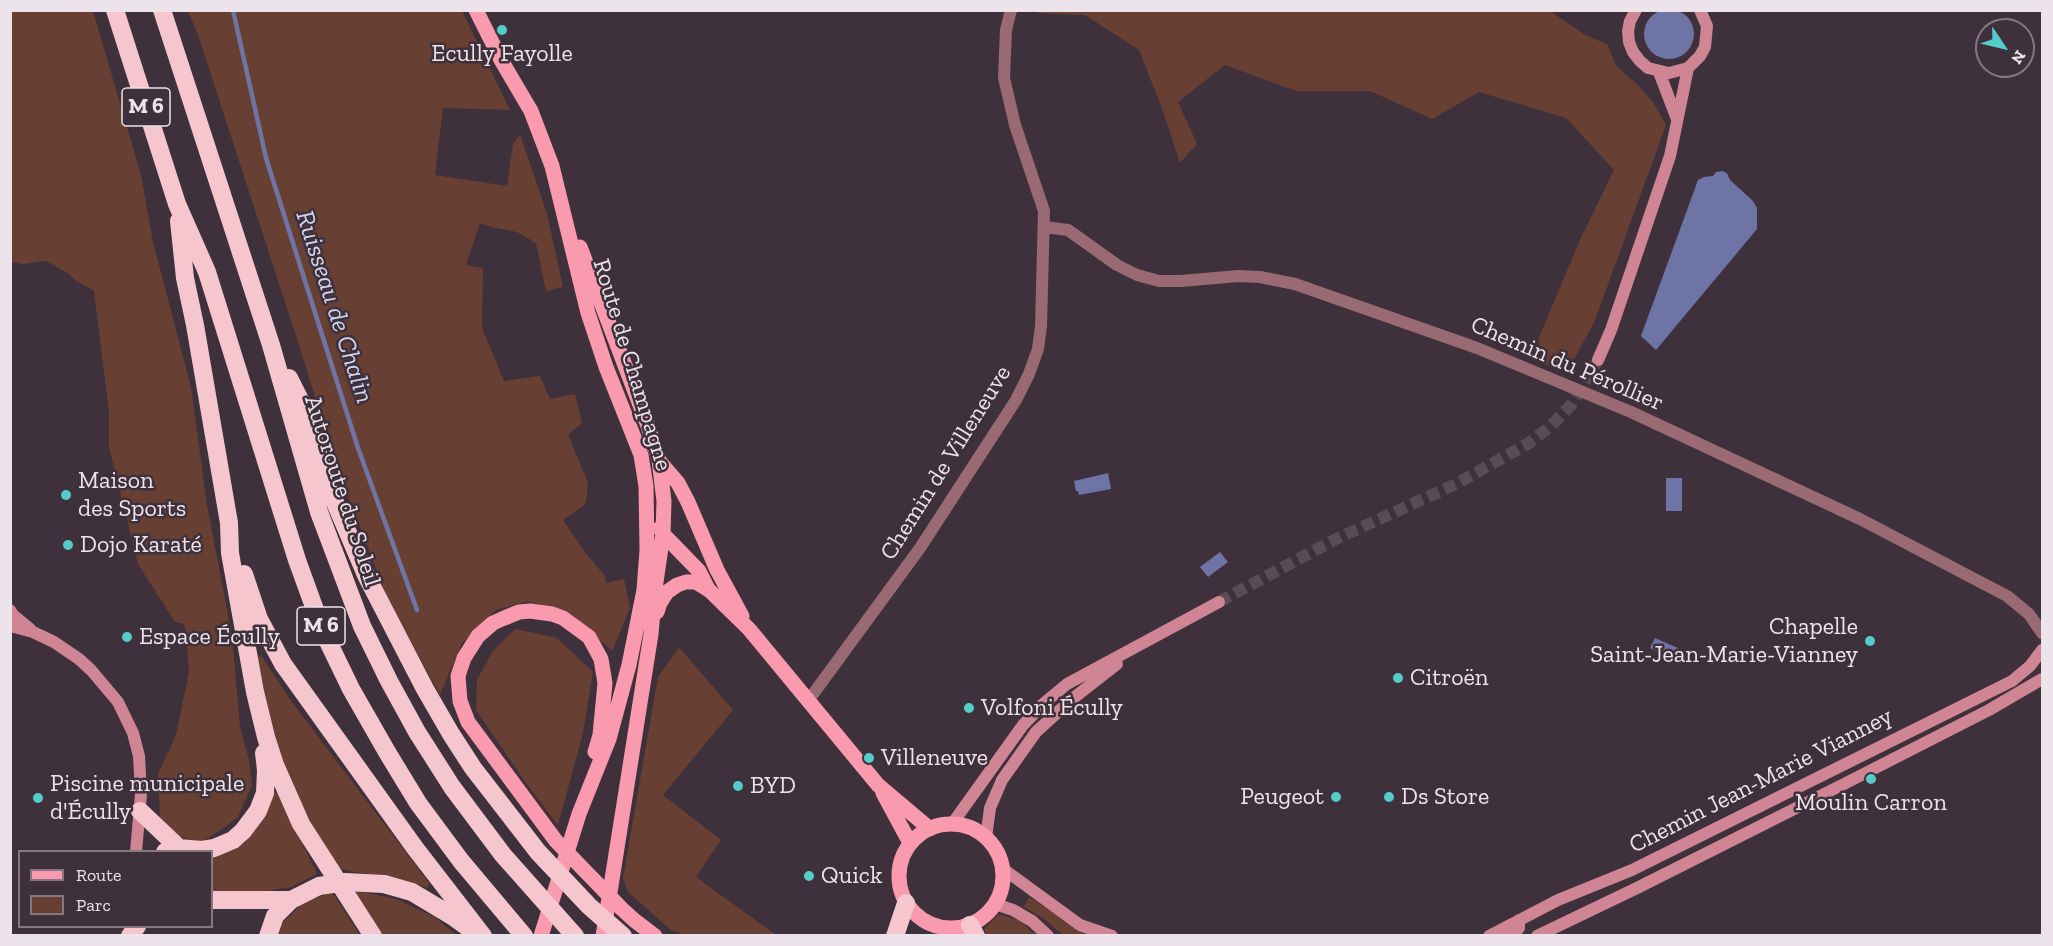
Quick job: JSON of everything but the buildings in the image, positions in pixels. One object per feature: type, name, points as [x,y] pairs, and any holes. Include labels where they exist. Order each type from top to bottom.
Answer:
[{"type":"highway","name":"M 6","points":[[116,10],[177,204],[207,272],[297,560],[322,629],[351,688],[418,803],[461,861],[524,936]]},
{"type":"highway","name":"Autoroute du Soleil","points":[[162,10],[271,345],[320,512],[362,626],[417,732],[478,824],[531,889],[575,936]]},
{"type":"highway","points":[[177,204],[184,278],[197,335],[229,523],[259,619],[283,664],[480,936]]},
{"type":"highway","points":[[271,345],[303,406],[332,493],[366,575],[451,734],[473,768],[538,852],[589,906],[623,936]]},
{"type":"highway","points":[[140,811],[172,850],[202,850],[233,840],[251,821],[262,802],[267,770],[230,553],[229,523]]},
{"type":"highway","points":[[255,692],[269,746],[294,809],[313,844],[373,936]]},
{"type":"highway","points":[[268,936],[275,916],[291,900],[309,890],[346,882],[384,884],[412,892],[480,936]]},
{"type":"highway","points":[[213,900],[291,900]]},
{"type":"highway","points":[[895,936],[906,903]]},
{"type":"main road","name":"Route de Champagne","points":[[476,10],[501,60],[531,111],[659,460],[664,501],[663,534],[651,634],[603,936]]},
{"type":"main road","name":"Route de Champagne","points":[[541,936],[579,814],[609,739],[620,701],[644,590],[647,550],[646,486],[641,455],[588,314],[559,190]]},
{"type":"main road","points":[[659,460],[678,483],[717,570],[749,629]]},
{"type":"main road","points":[[646,486],[656,521],[663,534],[699,571],[709,590]]},
{"type":"main road","points":[[651,634],[660,603],[667,592],[687,582],[696,582],[709,590],[749,629],[878,785],[930,829]]},
{"type":"main road","points":[[579,814],[600,735],[605,684],[601,659],[589,637],[563,618],[542,612],[519,612],[485,629],[464,658],[458,676],[458,690],[463,712],[475,734],[556,841],[605,893],[634,920],[656,936]]},
{"type":"main road","points":[[878,785],[910,843]]},
{"type":"main road","points":[[952,824],[967,827],[986,838],[994,847],[1002,868],[1003,883],[995,904],[983,917],[964,931],[929,924],[916,916],[901,894],[898,872],[904,852],[910,843],[930,829],[952,824]]},
{"type":"street","name":"Chemin de Villeneuve","points":[[808,701],[920,548],[1016,400],[1038,349],[1041,326],[1044,211],[1016,125],[1004,78],[1006,30],[1011,10]]},
{"type":"street","points":[[1636,10],[1630,21],[1629,42],[1633,52],[1648,68],[1669,73],[1688,68],[1705,47],[1707,26],[1700,10]]},
{"type":"street","points":[[1598,360],[1611,330],[1670,156],[1688,68]]},
{"type":"street","points":[[1659,72],[1677,120]]},
{"type":"street","name":"Chemin du Pérollier","points":[[1044,227],[1068,230],[1117,265],[1137,275],[1160,281],[1238,276],[1260,277],[1295,284],[1477,348],[1631,412],[1824,501],[1992,586],[2029,614],[2043,633]]},
{"type":"street","points":[[952,824],[1012,740],[1043,704],[1067,684],[1219,602]]},
{"type":"street","points":[[10,610],[33,632]]},
{"type":"street","points":[[10,626],[33,632],[54,642],[85,664],[118,702],[133,733],[139,756],[140,811],[136,850]]},
{"type":"street","points":[[986,838],[990,808],[1002,780],[1036,732],[1071,700],[1142,645]]},
{"type":"street","name":"Chemin Jean-Marie Vianney","points":[[1489,936],[1558,900],[1632,870],[2012,681],[2030,666],[2043,650]]},
{"type":"street","name":"Chemin Jean-Marie Vianney","points":[[1537,936],[1830,792],[2043,680]]},
{"type":"street","points":[[1002,868],[1080,925],[1112,936]]},
{"type":"street","points":[[995,904],[1013,910],[1032,921],[1048,936]]},
{"type":"street","points":[[1511,936],[1519,928],[1520,920]]},
{"type":"green space","points":[[10,11],[93,11],[141,175],[153,242],[191,387],[207,505],[232,636],[240,727],[249,760],[252,785],[238,817],[201,842],[174,835],[160,818],[158,774],[176,735],[189,672],[186,633],[184,624],[175,622],[138,564],[109,447],[109,412],[94,291],[46,261],[23,264],[11,262]]},
{"type":"green space","points":[[188,11],[462,11],[510,110],[443,108],[435,175],[507,186],[513,144],[520,134],[547,214],[563,287],[546,291],[536,243],[517,232],[480,223],[466,265],[483,268],[482,328],[504,381],[540,376],[550,399],[575,394],[582,423],[568,435],[588,482],[587,494],[585,505],[563,520],[604,575],[606,583],[624,579],[630,608],[612,651],[571,614],[528,601],[496,610],[462,643],[440,695],[386,595],[336,465],[198,35]]},
{"type":"green space","points":[[1037,11],[1550,11],[1585,35],[1607,44],[1617,67],[1653,102],[1666,125],[1594,323],[1574,359],[1545,365],[1538,340],[1579,242],[1614,170],[1566,118],[1479,92],[1432,119],[1370,91],[1296,91],[1225,65],[1178,102],[1197,144],[1180,163],[1139,50],[1085,15],[1038,13]]},
{"type":"green space","points":[[515,629],[557,638],[593,672],[583,733],[558,825],[476,710],[477,680],[492,652]]},
{"type":"green space","points":[[679,647],[733,710],[663,795],[721,840],[696,877],[776,935],[686,935],[671,930],[628,892],[623,878],[658,677]]},
{"type":"green space","points":[[261,655],[289,698],[429,883],[428,888],[411,882],[340,869],[306,817],[268,725],[256,658]]},
{"type":"green space","points":[[273,791],[278,793],[317,874],[291,887],[261,892],[213,891],[213,857],[245,843],[267,811]]},
{"type":"green space","points":[[353,890],[396,899],[435,917],[456,935],[383,935]]},
{"type":"green space","points":[[332,892],[360,935],[278,936],[281,924],[303,903]]},
{"type":"green space","points":[[1029,897],[1089,935],[1063,935],[1044,919],[1024,907]]},
{"type":"green space","points":[[998,914],[1021,921],[1035,935],[987,935],[984,930]]},
{"type":"water","points":[[1664,9],[1674,9],[1687,16],[1694,29],[1694,39],[1687,52],[1674,59],[1664,59],[1655,55],[1648,48],[1644,39],[1644,29],[1648,20],[1655,13]]},
{"type":"water","points":[[1722,171],[1727,173],[1730,180],[1752,200],[1757,208],[1757,229],[1656,350],[1641,336],[1698,180]]},
{"type":"water","points":[[1108,473],[1111,489],[1079,495],[1076,491],[1074,481]]},
{"type":"water","points":[[1666,478],[1682,478],[1682,511],[1666,511]]},
{"type":"water","points":[[1220,552],[1228,562],[1208,577],[1200,567]]},
{"type":"water","points":[[1655,638],[1678,648],[1673,659],[1650,648]]},
{"type":"waterway","name":"Ruisseau de Chalin","points":[[233,10],[266,158],[358,448],[417,610]]},
{"type":"tunnel","points":[[1219,602],[1336,539],[1456,484],[1529,443],[1551,426],[1571,405],[1598,360]]},
{"type":"place","name":"Ecully Fayolle","points":[[502,30]]},
{"type":"place","name":"Maison des Sports","points":[[66,495]]},
{"type":"place","name":"Dojo Karaté","points":[[68,545]]},
{"type":"place","name":"Espace Écully","points":[[127,637]]},
{"type":"place","name":"Chapelle Saint-Jean-Marie-Vianney","points":[[1870,641]]},
{"type":"place","name":"Citroën","points":[[1398,678]]},
{"type":"place","name":"Volfoni Écully","points":[[969,708]]},
{"type":"place","name":"Villeneuve","points":[[869,758]]},
{"type":"place","name":"Moulin Carron","points":[[1871,779]]},
{"type":"place","name":"BYD","points":[[738,786]]},
{"type":"place","name":"Peugeot","points":[[1336,797]]},
{"type":"place","name":"Ds Store","points":[[1389,797]]},
{"type":"place","name":"Piscine municipale d'Écully","points":[[38,798]]},
{"type":"place","name":"Quick","points":[[809,876]]}]
